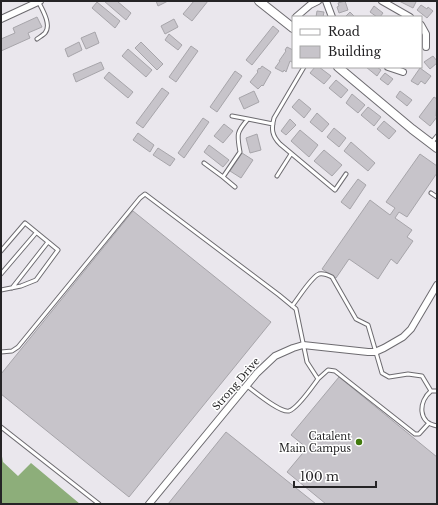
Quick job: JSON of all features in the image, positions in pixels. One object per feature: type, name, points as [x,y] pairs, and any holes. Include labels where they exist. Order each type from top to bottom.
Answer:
[{"type":"street","points":[[1,19],[39,1]]},
{"type":"street","points":[[259,1],[292,24]]},
{"type":"street","points":[[297,16],[310,4],[318,1]]},
{"type":"street","points":[[326,1],[332,16]]},
{"type":"street","points":[[382,1],[408,16]]},
{"type":"street","points":[[422,27],[426,34],[426,47]]},
{"type":"street","points":[[339,68],[434,146]]},
{"type":"street","points":[[391,68],[403,72]]},
{"type":"street","points":[[375,352],[398,340],[407,333],[418,319],[437,285]]},
{"type":"street","name":"Strong Drive","points":[[149,504],[246,385],[268,362],[276,356],[293,348],[303,346],[375,352]]},
{"type":"lane","points":[[37,39],[46,33],[48,29],[48,24],[39,1]]},
{"type":"lane","points":[[303,68],[274,118],[273,132],[276,140],[335,190],[346,174]]},
{"type":"lane","points":[[232,116],[273,124]]},
{"type":"lane","points":[[223,177],[240,152],[237,136],[240,128],[248,119]]},
{"type":"lane","points":[[434,146],[437,136]]},
{"type":"lane","points":[[277,176],[291,154]]},
{"type":"lane","points":[[204,163],[235,187]]},
{"type":"lane","points":[[431,193],[437,197]]},
{"type":"lane","points":[[1,352],[12,351],[18,347],[140,198],[145,194],[296,309],[307,362],[318,379]]},
{"type":"lane","points":[[1,252],[24,223],[58,250],[36,280],[21,286],[1,290]]},
{"type":"lane","points":[[1,274],[36,233]]},
{"type":"lane","points":[[12,288],[48,242]]},
{"type":"lane","points":[[292,306],[318,275],[325,274],[332,277],[356,318],[368,325],[382,373],[389,376],[408,374],[422,376],[430,391]]},
{"type":"lane","points":[[246,385],[268,402],[287,412],[295,407],[318,379],[330,369],[336,371],[415,434],[419,434],[429,423]]},
{"type":"lane","points":[[437,391],[430,391],[426,394],[421,407],[422,415],[429,423],[437,426]]},
{"type":"lane","points":[[1,427],[99,504]]},
{"type":"green space","points":[[1,451],[3,462],[18,476],[31,463],[80,504],[1,504]]},
{"type":"building","points":[[104,1],[117,1],[131,13],[126,20]]},
{"type":"building","points":[[156,1],[168,1],[158,6]]},
{"type":"building","points":[[194,1],[208,1],[192,21],[183,14]]},
{"type":"building","points":[[345,1],[348,10],[339,13],[337,7],[339,6],[338,3]]},
{"type":"building","points":[[399,1],[414,1],[416,2],[413,8]]},
{"type":"building","points":[[97,2],[120,21],[115,28],[92,8]]},
{"type":"building","points":[[421,5],[427,9],[428,7],[433,11],[427,18],[417,10]]},
{"type":"building","points":[[374,6],[383,13],[381,16],[376,16],[370,12]]},
{"type":"building","points":[[317,11],[324,12],[323,16],[316,16]]},
{"type":"building","points":[[350,12],[354,16],[346,16]]},
{"type":"building","points":[[37,17],[42,27],[28,33],[30,38],[1,51],[1,39],[15,33],[13,28]]},
{"type":"building","points":[[174,19],[178,27],[165,34],[161,26]]},
{"type":"building","points":[[273,26],[279,31],[252,65],[246,60]]},
{"type":"building","points":[[95,32],[99,43],[86,49],[81,38]]},
{"type":"building","points":[[169,34],[182,45],[178,50],[165,40]]},
{"type":"building","points":[[79,42],[82,50],[68,57],[65,49]]},
{"type":"building","points":[[141,42],[163,64],[157,70],[135,48]]},
{"type":"building","points":[[191,46],[198,51],[176,82],[169,77]]},
{"type":"building","points":[[287,47],[292,50],[292,62],[290,61],[286,72],[284,70],[283,72],[275,68],[286,51],[285,50]]},
{"type":"building","points":[[128,49],[152,70],[146,77],[122,56]]},
{"type":"building","points":[[433,56],[437,63],[430,69],[424,62]]},
{"type":"building","points":[[101,62],[104,69],[76,82],[73,74]]},
{"type":"building","points":[[262,66],[271,72],[263,86],[262,85],[258,89],[250,82]]},
{"type":"building","points":[[314,68],[320,68],[331,76],[324,84],[310,73]]},
{"type":"building","points":[[367,68],[378,68],[381,70],[377,76]]},
{"type":"building","points":[[420,68],[431,76],[425,84],[421,81],[418,85],[411,81]]},
{"type":"building","points":[[235,71],[242,76],[217,112],[210,107]]},
{"type":"building","points":[[109,72],[133,92],[128,98],[104,78]]},
{"type":"building","points":[[385,73],[393,79],[388,85],[380,79]]},
{"type":"building","points":[[336,80],[348,90],[341,98],[329,88]]},
{"type":"building","points":[[162,88],[169,93],[143,128],[136,123]]},
{"type":"building","points":[[254,91],[259,102],[244,109],[239,98]]},
{"type":"building","points":[[400,91],[412,100],[407,106],[396,97]]},
{"type":"building","points":[[352,94],[365,105],[358,113],[346,103]]},
{"type":"building","points":[[434,97],[437,99],[437,117],[430,126],[419,117]]},
{"type":"building","points":[[299,99],[311,109],[304,118],[292,107]]},
{"type":"building","points":[[368,107],[381,117],[374,126],[361,115]]},
{"type":"building","points":[[317,113],[329,124],[322,132],[310,122]]},
{"type":"building","points":[[203,118],[209,122],[184,158],[178,153]]},
{"type":"building","points":[[290,119],[296,125],[286,135],[281,131]]},
{"type":"building","points":[[384,121],[396,131],[389,139],[377,129]]},
{"type":"building","points":[[224,124],[233,131],[223,143],[214,136]]},
{"type":"building","points":[[334,128],[346,138],[339,147],[327,137]]},
{"type":"building","points":[[300,130],[318,145],[309,157],[291,141]]},
{"type":"building","points":[[138,133],[154,145],[150,152],[133,140]]},
{"type":"building","points":[[257,134],[261,150],[250,153],[246,138]]},
{"type":"building","points":[[351,142],[375,163],[368,171],[344,151]]},
{"type":"building","points":[[209,145],[229,160],[223,167],[204,152]]},
{"type":"building","points":[[158,148],[175,159],[170,166],[153,155]]},
{"type":"building","points":[[324,150],[342,165],[332,176],[314,161]]},
{"type":"building","points":[[242,153],[253,160],[241,178],[230,171]]},
{"type":"building","points":[[420,154],[437,166],[437,173],[407,217],[399,212],[395,218],[412,230],[407,237],[413,241],[397,264],[391,259],[378,279],[349,259],[336,278],[322,269],[370,200],[390,215],[395,208],[386,202]]},
{"type":"building","points":[[358,179],[366,185],[350,209],[341,202]]},
{"type":"building","points":[[133,211],[271,322],[129,497],[1,394],[1,374]]},
{"type":"building","name":"Catalent Main Campus","points":[[339,377],[437,457],[437,504],[326,504],[287,472],[307,448],[291,435]]},
{"type":"building","points":[[226,432],[316,504],[168,504]]},
{"type":"place","name":"Catalent Main Campus","points":[[359,442]]}]
